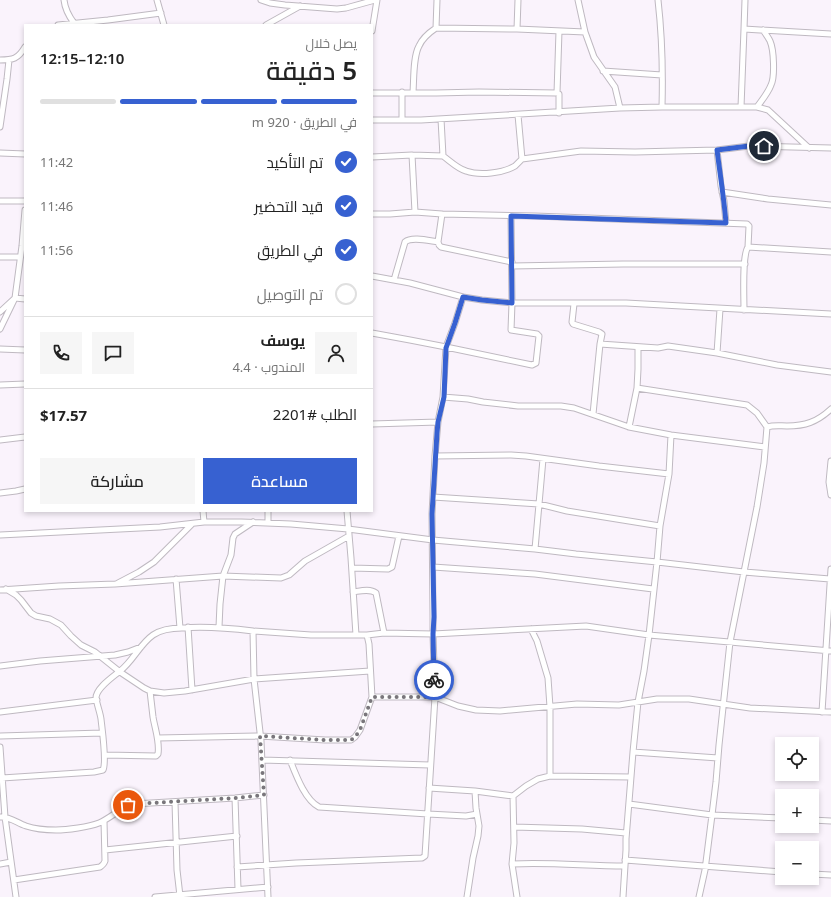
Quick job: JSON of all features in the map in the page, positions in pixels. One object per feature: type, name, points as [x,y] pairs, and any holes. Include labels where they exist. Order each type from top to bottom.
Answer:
[{"type":"street","points":[[64,0],[67,14],[74,24],[161,13]]},
{"type":"street","points":[[157,0],[164,24]]},
{"type":"street","points":[[261,0],[270,3],[302,7],[337,9],[376,0],[373,24]]},
{"type":"street","points":[[302,7],[303,0]]},
{"type":"street","points":[[436,28],[437,0]]},
{"type":"street","points":[[517,29],[518,0]]},
{"type":"street","points":[[578,0],[585,32],[594,57],[615,87],[620,108]]},
{"type":"street","points":[[658,0],[662,33],[662,107]]},
{"type":"street","points":[[741,107],[745,0]]},
{"type":"street","points":[[268,24],[302,7]]},
{"type":"street","points":[[413,92],[416,58],[419,45],[430,32],[436,28],[585,32]]},
{"type":"street","points":[[744,29],[831,34]]},
{"type":"street","points":[[757,107],[772,84],[773,52],[770,40],[763,30]]},
{"type":"street","points":[[559,31],[557,93],[559,94],[559,112]]},
{"type":"street","points":[[0,60],[16,58],[24,48]]},
{"type":"street","points":[[0,126],[9,60]]},
{"type":"street","points":[[603,71],[662,75]]},
{"type":"street","points":[[402,92],[402,120]]},
{"type":"street","points":[[373,93],[557,93]]},
{"type":"street","points":[[373,120],[441,119],[620,108],[757,107],[768,110],[809,148]]},
{"type":"street","points":[[518,115],[522,159]]},
{"type":"street","points":[[441,119],[443,156]]},
{"type":"street","points":[[373,157],[443,156],[466,171],[482,174],[500,171],[515,166],[522,159],[581,151],[635,152],[717,150],[749,146],[831,148]]},
{"type":"street","points":[[717,150],[726,223]]},
{"type":"street","points":[[0,153],[24,154]]},
{"type":"street","points":[[412,156],[415,212]]},
{"type":"street","points":[[722,192],[768,199],[831,205]]},
{"type":"street","points":[[0,201],[24,201]]},
{"type":"street","points":[[373,214],[415,212],[748,225],[744,310]]},
{"type":"street","points":[[442,214],[438,242],[441,247],[512,264],[745,264]]},
{"type":"street","points":[[373,333],[523,363],[535,364],[539,336],[537,334],[511,330],[511,216]]},
{"type":"street","points":[[0,329],[16,298],[22,255],[24,225]]},
{"type":"street","points":[[394,280],[406,242],[408,240],[417,239],[438,242]]},
{"type":"street","points":[[748,246],[831,252]]},
{"type":"street","points":[[0,257],[22,255]]},
{"type":"street","points":[[373,276],[410,283],[463,297],[512,303],[626,303],[831,314]]},
{"type":"street","points":[[238,867],[422,858],[425,856],[435,697],[432,514],[435,456],[438,422],[444,397],[446,348],[463,297]]},
{"type":"street","points":[[0,312],[16,298],[24,299]]},
{"type":"street","points":[[574,304],[572,323],[602,334],[592,414]]},
{"type":"street","points":[[717,353],[720,309]]},
{"type":"street","points":[[600,344],[658,348],[668,346],[831,372]]},
{"type":"street","points":[[630,427],[637,388],[638,347]]},
{"type":"street","points":[[0,349],[24,350]]},
{"type":"street","points":[[0,385],[24,384]]},
{"type":"street","points":[[637,388],[747,405],[757,413],[767,427],[766,447],[757,507],[730,642],[712,815],[699,897]]},
{"type":"street","points":[[444,397],[518,406],[561,406],[574,408],[630,427],[671,435],[766,447]]},
{"type":"street","points":[[767,427],[808,424],[825,415],[831,409]]},
{"type":"street","points":[[373,424],[438,422]]},
{"type":"street","points":[[623,897],[626,860],[626,833],[638,702],[649,635],[660,526],[669,474],[671,435]]},
{"type":"street","points":[[0,440],[24,437]]},
{"type":"street","points":[[435,456],[526,456],[669,474]]},
{"type":"street","points":[[536,549],[543,459]]},
{"type":"street","points":[[831,461],[831,495]]},
{"type":"street","points":[[0,493],[24,489]]},
{"type":"street","points":[[433,497],[539,504],[574,512],[660,526]]},
{"type":"street","points":[[204,512],[204,522]]},
{"type":"street","points":[[268,512],[268,523]]},
{"type":"street","points":[[347,512],[356,635]]},
{"type":"street","points":[[0,535],[160,527],[204,522],[291,524],[744,572],[830,579]]},
{"type":"street","points":[[219,627],[223,576],[231,555],[234,536],[253,522]]},
{"type":"street","points":[[115,584],[139,572],[154,562],[193,523]]},
{"type":"street","points":[[0,590],[115,584],[223,576],[281,578],[285,577],[305,561],[349,536]]},
{"type":"street","points":[[352,568],[388,569],[392,567],[399,536]]},
{"type":"street","points":[[433,567],[535,574],[654,590]]},
{"type":"street","points":[[822,712],[829,650],[831,570]]},
{"type":"street","points":[[176,579],[180,628]]},
{"type":"street","points":[[6,590],[16,595],[31,613],[36,616],[50,619],[61,625],[81,645],[95,652],[120,672],[150,691],[164,693],[192,690],[254,679],[370,671]]},
{"type":"street","points":[[353,592],[370,590],[376,593],[384,633]]},
{"type":"street","points":[[2,778],[86,773],[103,770],[105,755],[96,696],[97,692],[124,668],[148,639],[160,631],[171,628],[219,627],[311,635],[367,635],[384,633],[433,634],[586,626],[649,635],[829,650]]},
{"type":"street","points":[[188,627],[192,690]]},
{"type":"street","points":[[531,628],[537,641],[548,678],[550,707],[550,776]]},
{"type":"street","points":[[252,631],[254,679],[262,760],[268,897]]},
{"type":"street","points":[[158,738],[260,736],[351,740],[360,730],[372,697],[367,635]]},
{"type":"street","points":[[0,666],[99,656],[128,652],[141,647]]},
{"type":"street","points":[[105,755],[156,756],[158,754],[158,738],[150,691]]},
{"type":"street","points":[[372,697],[435,697],[454,705],[476,710],[500,711],[577,704],[619,705],[657,699],[689,699],[750,708],[831,712]]},
{"type":"street","points":[[0,712],[97,700]]},
{"type":"street","points":[[0,736],[102,733]]},
{"type":"street","points":[[0,747],[2,817],[16,897]]},
{"type":"street","points":[[633,752],[718,758]]},
{"type":"street","points":[[262,760],[430,765]]},
{"type":"street","points":[[290,760],[296,777],[310,801],[319,807],[466,816],[477,814]]},
{"type":"street","points":[[429,788],[475,791],[513,796],[538,779],[550,776],[631,777]]},
{"type":"street","points":[[467,897],[478,836],[475,791]]},
{"type":"street","points":[[2,817],[34,828],[56,830],[93,825],[128,805],[264,795]]},
{"type":"street","points":[[513,796],[514,843],[512,864],[517,897]]},
{"type":"street","points":[[235,798],[238,889]]},
{"type":"street","points":[[175,802],[177,870],[180,896]]},
{"type":"street","points":[[629,804],[712,815],[775,818]]},
{"type":"street","points":[[14,880],[100,867],[104,863],[104,820]]},
{"type":"street","points":[[819,820],[831,821]]},
{"type":"street","points":[[514,828],[582,829],[626,833]]},
{"type":"street","points":[[105,850],[237,836]]},
{"type":"street","points":[[626,860],[775,871]]},
{"type":"street","points":[[0,864],[11,862]]},
{"type":"street","points":[[512,864],[536,863],[625,866]]},
{"type":"street","points":[[819,874],[831,875]]},
{"type":"street","points":[[155,897],[180,896],[268,886]]},
{"type":"way so far","points":[[128,805],[264,795],[260,736],[344,741],[351,740],[360,730],[372,697],[435,697],[434,680]]},
{"type":"route","points":[[434,680],[432,514],[438,422],[444,397],[446,348],[463,297],[512,303],[511,216],[726,223],[717,150],[749,146],[764,146]]}]
